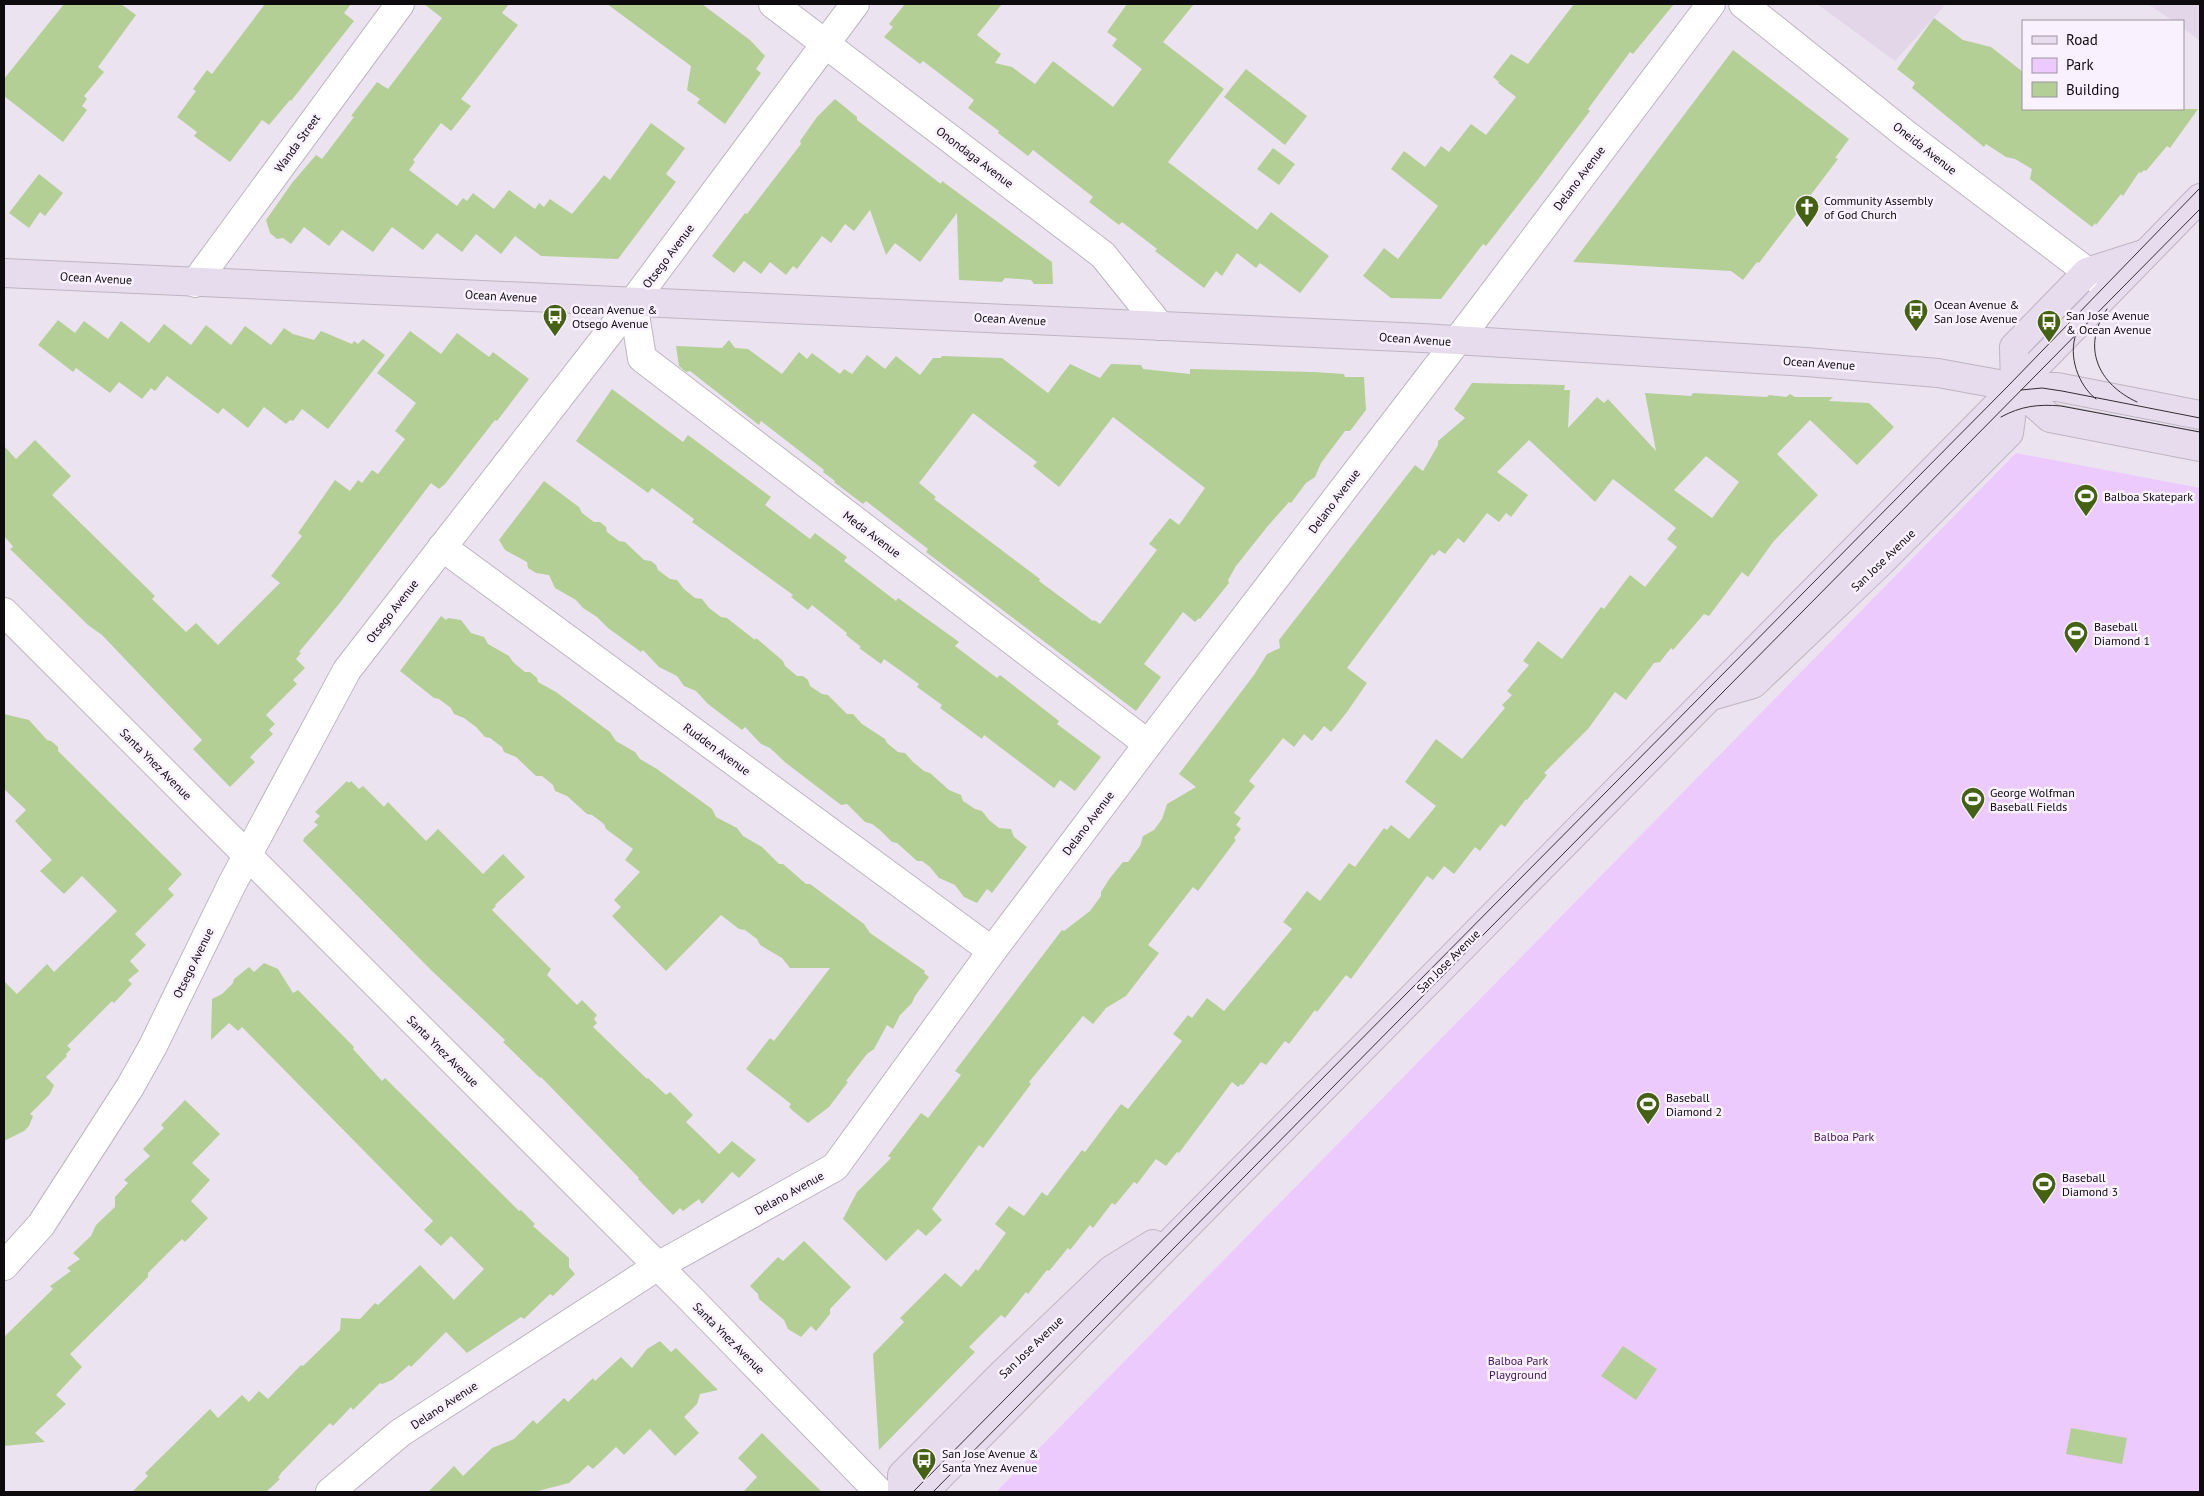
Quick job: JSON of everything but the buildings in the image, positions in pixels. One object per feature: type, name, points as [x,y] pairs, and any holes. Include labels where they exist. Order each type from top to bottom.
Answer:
[{"type":"main road","name":"San Jose Avenue","points":[[2015,387],[2200,198]]},
{"type":"main road","name":"San Jose Avenue","points":[[924,1492],[1709,697],[1753,684],[1882,561],[2009,433],[2015,387],[2014,347],[2087,272],[2146,252]]},
{"type":"main road","name":"Ocean Avenue","points":[[4,273],[1160,326],[1806,362],[1938,373],[2015,387],[2057,387],[2200,415]]},
{"type":"main road","points":[[2015,387],[2050,418],[2200,447]]},
{"type":"main road","name":"San Jose Avenue","points":[[902,1492],[902,1475],[1000,1376],[1111,1270],[1187,1224]]},
{"type":"street","name":"Wanda Street","points":[[195,283],[400,4]]},
{"type":"street","name":"Onondaga Avenue","points":[[773,4],[1103,255],[1160,326]]},
{"type":"street","name":"Otsego Avenue","points":[[4,1266],[41,1225],[130,1087],[153,1046],[232,884],[347,670],[633,302],[855,4]]},
{"type":"street","name":"Delano Avenue","points":[[330,1492],[400,1433],[658,1266],[835,1167],[992,951],[1711,4]]},
{"type":"street","name":"Oneida Avenue","points":[[1743,4],[1908,136],[2110,289]]},
{"type":"street","name":"Meda Avenue","points":[[633,302],[642,358],[1148,744]]},
{"type":"street","name":"Rudden Avenue","points":[[442,547],[992,951]]},
{"type":"street","name":"Santa Ynez Avenue","points":[[4,612],[658,1266],[879,1492]]},
{"type":"shaded area","points":[[1817,4],[1946,4],[1895,61]]},
{"type":"shaded area","points":[[2148,4],[2200,4],[2200,41],[2184,29],[2184,20],[2172,20]]},
{"type":"green space","name":"Balboa Park","points":[[2016,453],[2200,488],[2200,1492],[996,1492]]},
{"type":"tram line","points":[[913,1492],[2009,385],[2200,188]]},
{"type":"tram line","points":[[933,1492],[2200,209]]},
{"type":"tram line","points":[[2107,309],[2099,323],[2095,337],[2098,363],[2112,385],[2137,402]]},
{"type":"tram line","points":[[2076,334],[2073,351],[2076,370],[2084,386],[2096,399]]},
{"type":"tram line","points":[[2021,390],[2042,388],[2062,391],[2200,418]]},
{"type":"tram line","points":[[2001,417],[2016,410],[2030,407],[2045,405],[2061,406],[2200,432]]},
{"type":"place","name":"Community Assembly of God Church","points":[[1807,228]]},
{"type":"place","name":"Ocean Avenue & San Jose Avenue","points":[[1916,332]]},
{"type":"place","name":"Ocean Avenue & Otsego Avenue","points":[[555,337]]},
{"type":"place","name":"San Jose Avenue & Ocean Avenue","points":[[2049,343]]},
{"type":"place","name":"Balboa Skatepark","points":[[2086,517]]},
{"type":"place","name":"Baseball Diamond 1","points":[[2076,654]]},
{"type":"place","name":"George Wolfman Baseball Fields","points":[[1973,820]]},
{"type":"place","name":"Baseball Diamond 2","points":[[1648,1125]]},
{"type":"place","name":"Baseball Diamond 3","points":[[2044,1205]]},
{"type":"place","name":"San Jose Avenue & Santa Ynez Avenue","points":[[924,1481]]},
{"type":"park label","name":"Balboa Park Playground","points":[[1518,1367]]}]
